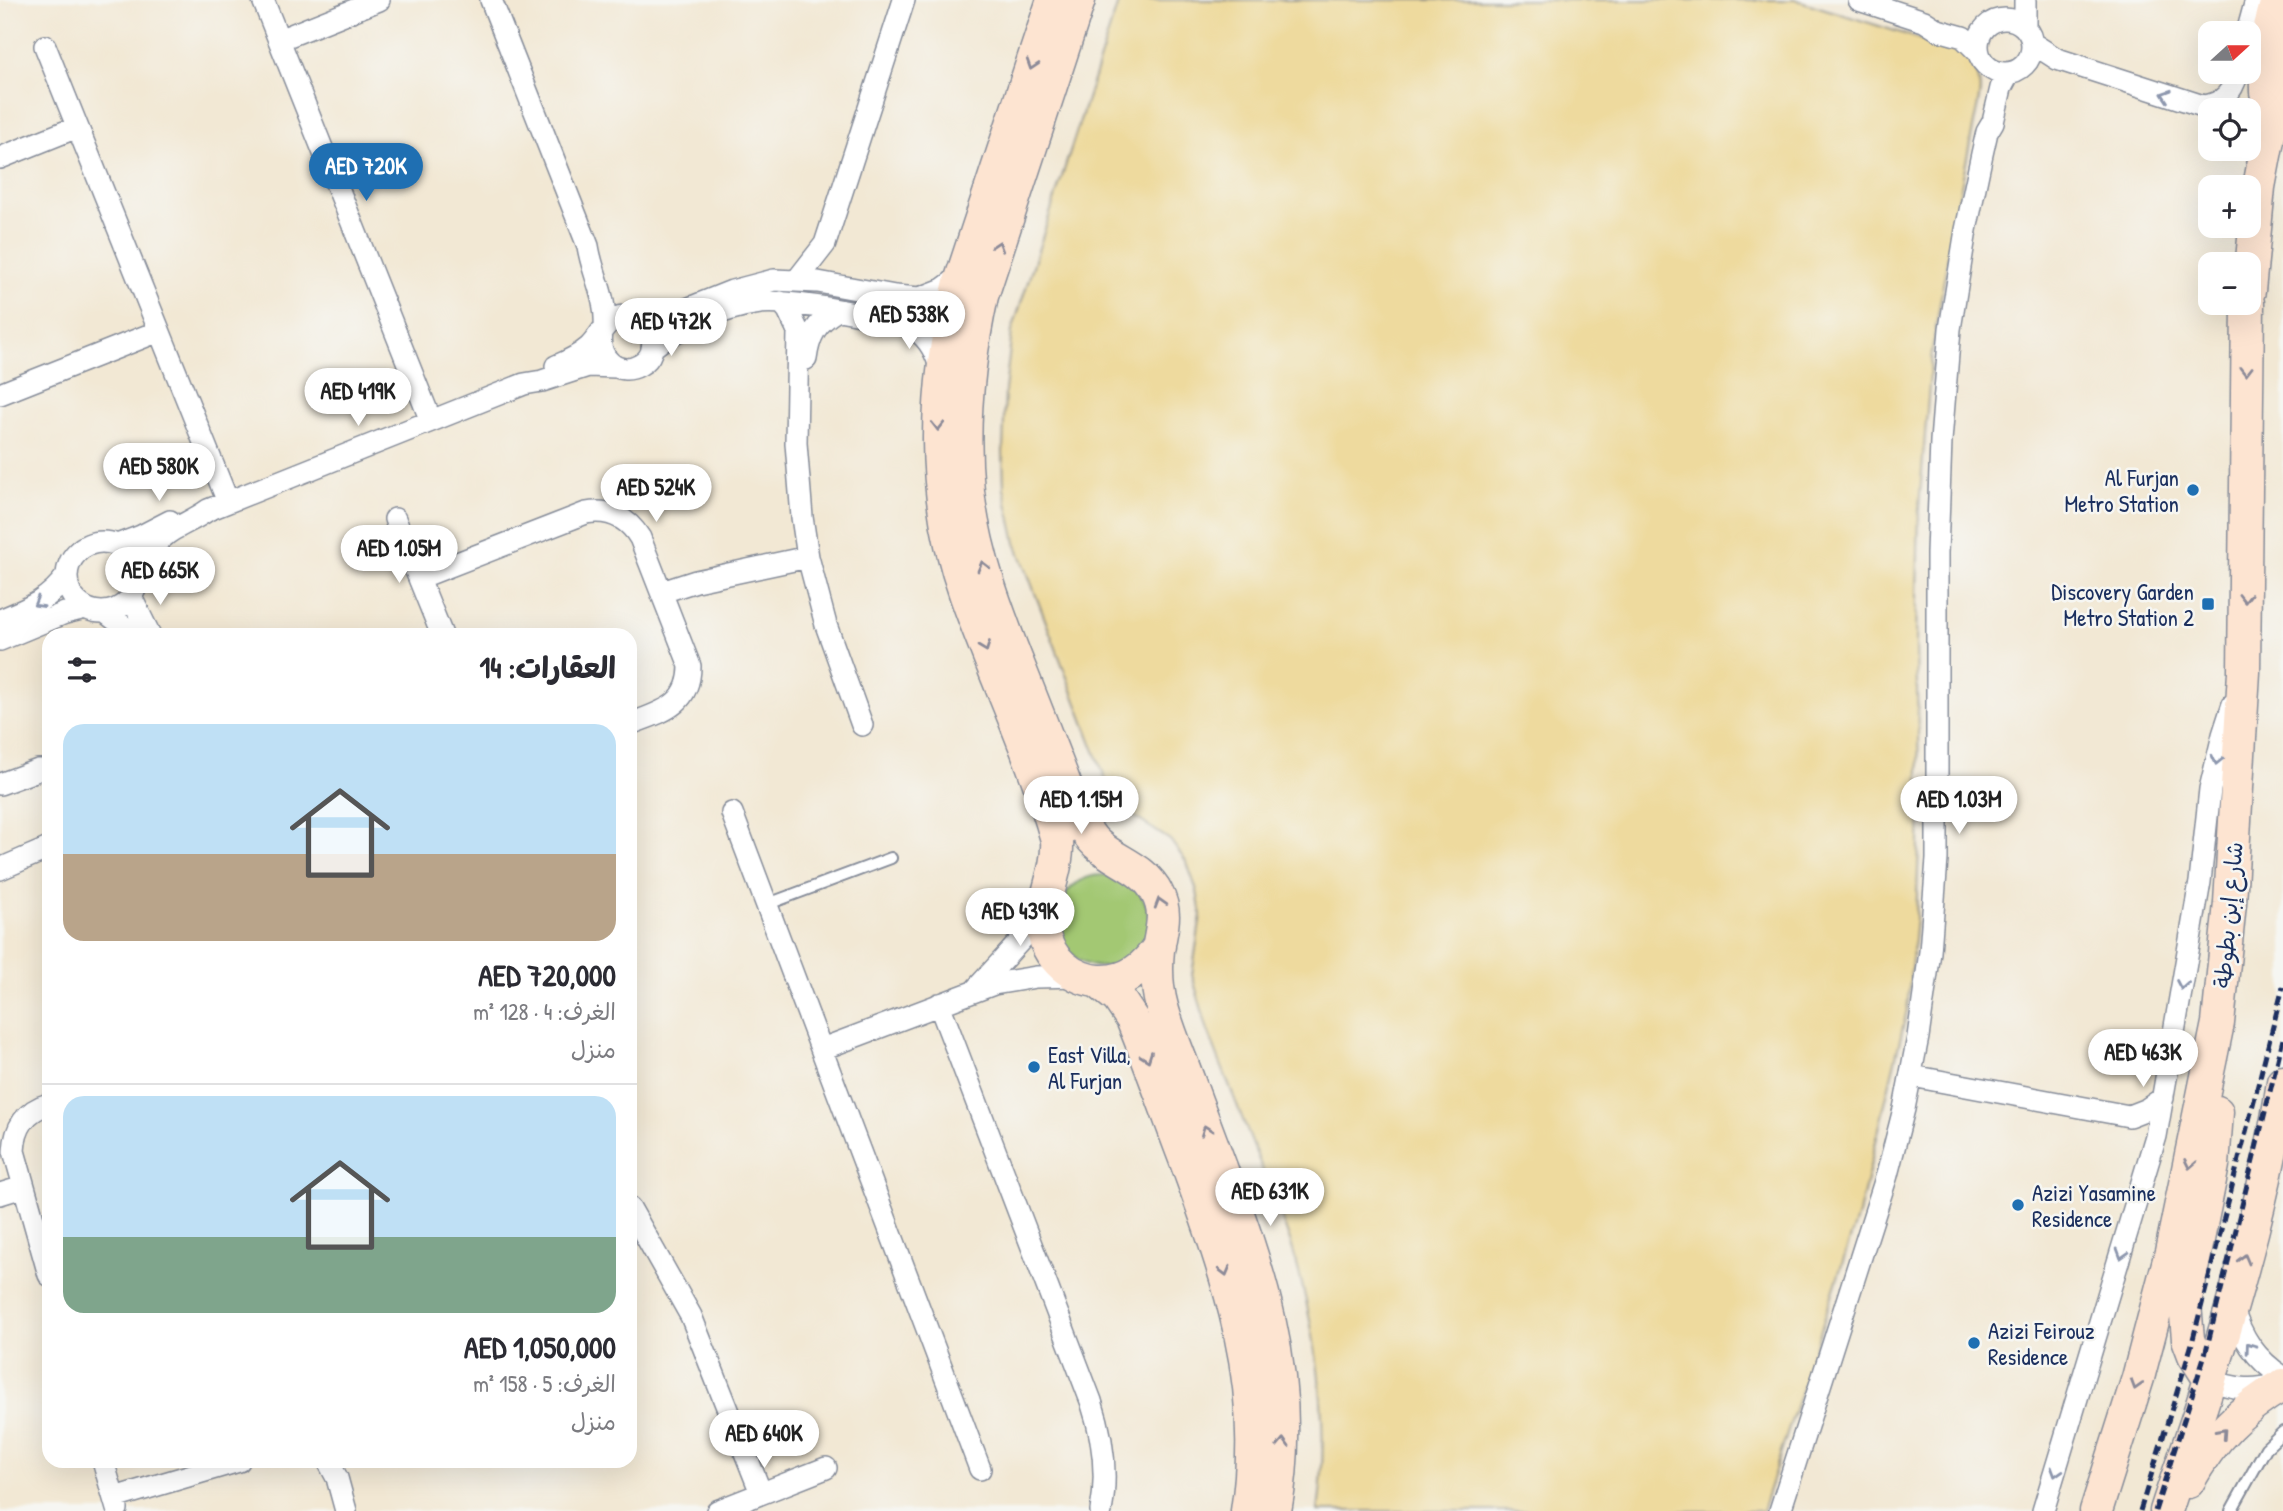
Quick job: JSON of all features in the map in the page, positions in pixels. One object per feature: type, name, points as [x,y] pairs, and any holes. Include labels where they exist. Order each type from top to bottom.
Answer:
[{"type":"street","points":[[263,0],[431,421]]},
{"type":"street","points":[[279,40],[379,0]]},
{"type":"street","points":[[491,0],[588,246],[605,306],[601,349],[615,367]]},
{"type":"street","points":[[797,280],[825,244],[904,0]]},
{"type":"street","points":[[1053,0],[962,275],[948,326],[938,416],[944,506],[965,594],[1052,820],[1057,840],[1058,856],[1042,914],[1045,939],[1058,961],[1118,998],[1132,1019],[1220,1253],[1238,1319],[1254,1428],[1247,1511]]},
{"type":"street","points":[[821,1049],[974,990],[1026,978],[1110,981],[1134,973],[1144,966],[1158,946],[1164,929],[1158,894],[1148,879],[1097,845],[1076,813],[989,589],[976,541],[968,492],[964,443],[965,394],[982,296],[1079,0]]},
{"type":"street","points":[[1860,0],[1963,37],[1982,59],[2001,73],[2009,73],[2029,59],[2025,0]]},
{"type":"street","points":[[1987,132],[1984,121],[1990,87],[1982,59],[1980,36],[2011,0]]},
{"type":"street","points":[[2250,21],[2256,0]]},
{"type":"street","points":[[2269,130],[2264,78],[2265,46],[2277,0]]},
{"type":"street","points":[[1924,21],[1935,19],[1974,27],[2013,20],[2048,54],[2203,106],[2212,105],[2227,96],[2234,84]]},
{"type":"street","points":[[45,46],[159,331],[218,506]]},
{"type":"street","points":[[2253,252],[2259,187],[2283,60]]},
{"type":"street","points":[[1780,1511],[1887,1175],[1912,1076],[1924,996],[1937,859],[1936,609],[1938,497],[1945,385],[1958,279],[1987,132],[1993,122],[2001,88],[2009,73]]},
{"type":"street","points":[[0,158],[77,127]]},
{"type":"street","points":[[825,244],[827,265],[836,284]]},
{"type":"street","points":[[588,246],[600,264],[615,297],[649,329],[652,348]]},
{"type":"street","points":[[137,573],[145,558],[171,531],[218,506],[524,384],[578,355],[617,317],[659,318],[755,284],[797,280],[920,298],[943,289],[962,275]]},
{"type":"street","points":[[798,391],[808,342],[813,332],[819,323],[846,313],[858,289]]},
{"type":"street","points":[[524,384],[588,366],[631,369],[645,362],[652,348],[671,334],[732,309],[756,303],[781,302],[909,326],[919,332],[934,349],[941,371]]},
{"type":"street","points":[[781,302],[798,331],[798,480],[808,557],[826,625],[862,724]]},
{"type":"street","name":"شارع إبن بطوطة","points":[[2096,1511],[2138,1378],[2171,1252],[2218,1023],[2230,903],[2244,672],[2248,315]]},
{"type":"street","points":[[0,394],[159,331]]},
{"type":"street","points":[[124,628],[73,597],[67,575],[69,565],[80,549],[97,542],[117,545],[191,511],[218,506]]},
{"type":"street","points":[[419,578],[595,511],[613,514],[629,523],[635,530],[662,592],[687,656],[690,677],[682,697],[675,704],[637,721]]},
{"type":"street","points":[[395,519],[439,628]]},
{"type":"street","points":[[0,640],[65,613],[120,608],[131,597],[137,582],[137,573],[131,556],[117,545]]},
{"type":"street","points":[[662,592],[696,581],[808,557]]},
{"type":"street","points":[[0,620],[41,602],[67,575]]},
{"type":"street","points":[[131,597],[146,628]]},
{"type":"street","points":[[2043,1511],[2155,1144],[2200,882],[2210,789],[2223,735],[2244,672]]},
{"type":"street","points":[[0,784],[42,769]]},
{"type":"street","points":[[732,813],[980,1469]]},
{"type":"street","points":[[0,869],[42,851]]},
{"type":"street","points":[[974,990],[991,975],[1021,940],[1048,896],[1068,870],[1081,863],[1108,859],[1134,868]]},
{"type":"street","points":[[1158,946],[1157,976],[1161,1006],[1250,1250],[1272,1326],[1279,1367],[1283,1421],[1282,1476],[1275,1511]]},
{"type":"street","points":[[939,1004],[1100,1427],[1104,1455],[1101,1511]]},
{"type":"street","points":[[2218,1023],[2216,1144],[2185,1304],[2188,1339],[2194,1355],[2210,1380],[2241,1389],[2283,1384]]},
{"type":"street","points":[[1912,1076],[2129,1116],[2147,1109],[2163,1098]]},
{"type":"street","points":[[2166,1511],[2232,1306],[2269,1166],[2283,1082]]},
{"type":"street","points":[[42,1107],[32,1112],[18,1129],[14,1151],[42,1251]]},
{"type":"street","points":[[2129,1116],[2155,1144]]},
{"type":"street","points":[[0,1194],[23,1187]]},
{"type":"street","points":[[637,1220],[691,1315],[761,1493]]},
{"type":"street","points":[[2232,1306],[2249,1346],[2270,1369],[2283,1377]]},
{"type":"street","points":[[2172,1511],[2215,1440],[2260,1398],[2283,1384]]},
{"type":"street","points":[[105,1468],[116,1504],[219,1468]]},
{"type":"street","points":[[332,1468],[346,1511]]},
{"type":"street","points":[[717,1511],[826,1468]]},
{"type":"lane","points":[[768,904],[891,858]]},
{"type":"lane","points":[[2231,1511],[2266,1448],[2283,1432]]},
{"type":"green space","points":[[1103,875],[1121,879],[1135,889],[1145,903],[1149,921],[1145,939],[1135,953],[1121,963],[1103,967],[1085,963],[1071,953],[1061,939],[1057,921],[1061,903],[1071,889],[1085,879]]},
{"type":"sand","points":[[1119,0],[1797,0],[1939,45],[1955,44],[1978,75],[1979,99],[1954,221],[1932,350],[1919,507],[1916,644],[1920,819],[1916,919],[1907,1010],[1860,1209],[1762,1511],[1318,1511],[1323,1446],[1322,1414],[1310,1317],[1289,1238],[1208,1031],[1192,975],[1201,915],[1197,891],[1187,863],[1170,840],[1121,808],[1109,788],[1016,543],[1004,489],[1005,390],[1012,331]]},
{"type":"railway","points":[[2140,1511],[2191,1347],[2283,987]]},
{"type":"railway","points":[[2155,1511],[2206,1351],[2283,1039]]},
{"type":"place","name":"Al Furjan Metro Station","points":[[2193,490]]},
{"type":"place","name":"Discovery Garden Metro Station 2","points":[[2208,604]]},
{"type":"place","name":"East Villa, Al Furjan","points":[[1034,1067]]},
{"type":"place","name":"Azizi Yasamine Residence","points":[[2018,1205]]},
{"type":"place","name":"Azizi Feirouz Residence","points":[[1974,1343]]}]
